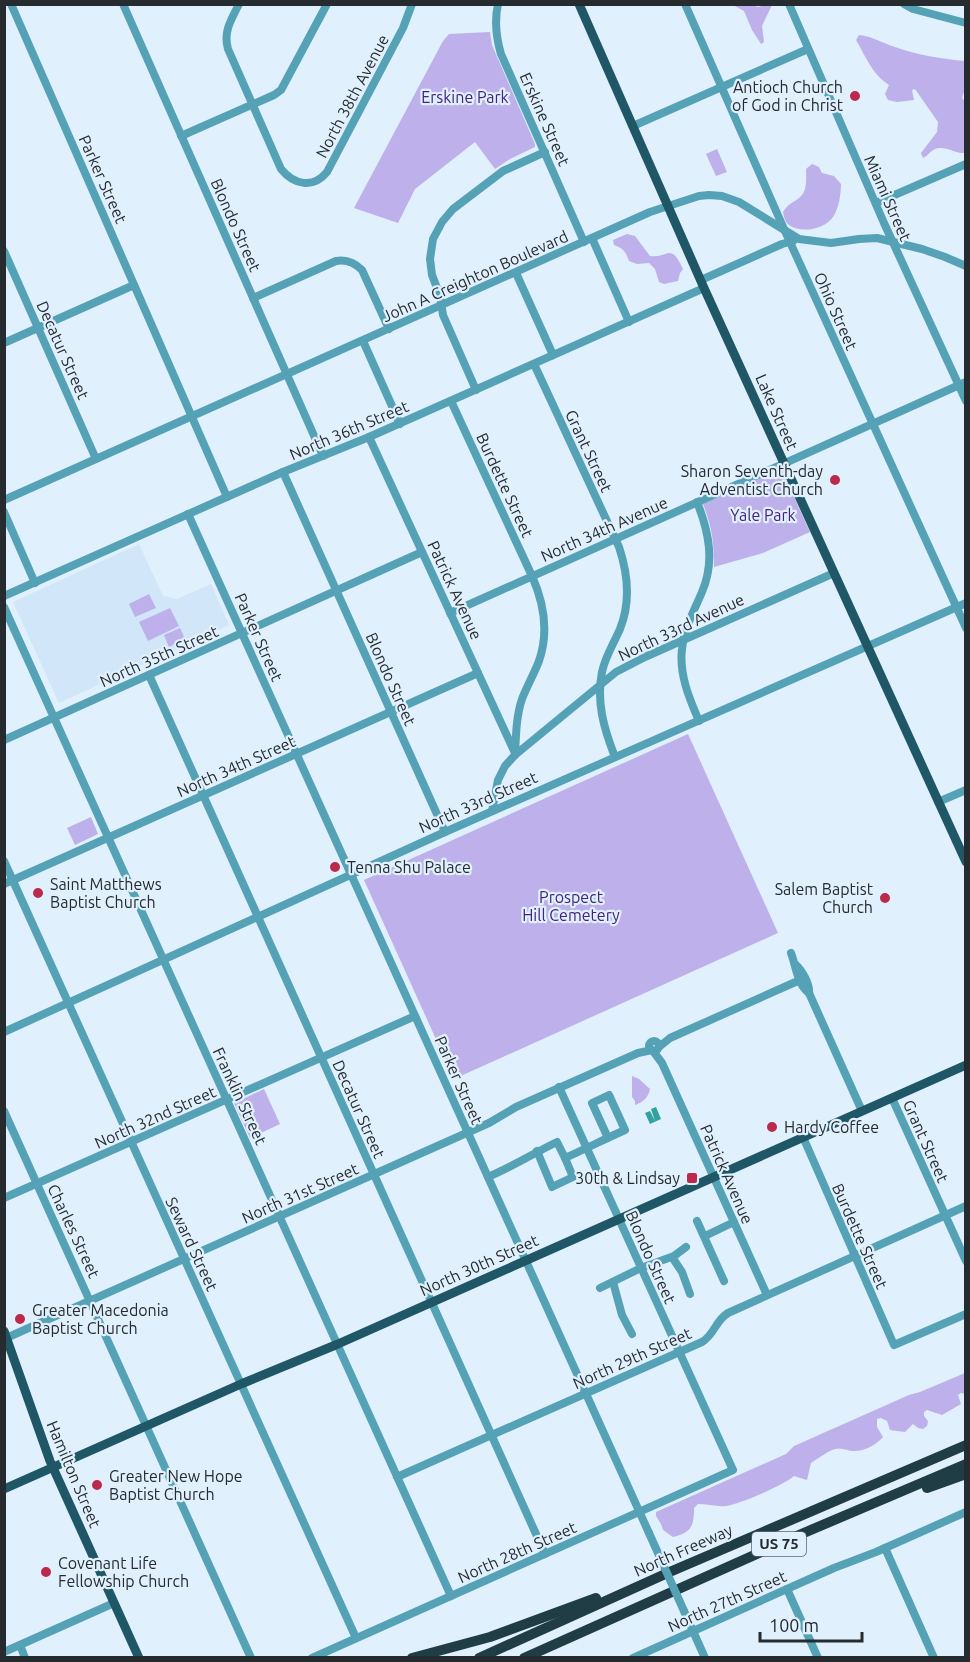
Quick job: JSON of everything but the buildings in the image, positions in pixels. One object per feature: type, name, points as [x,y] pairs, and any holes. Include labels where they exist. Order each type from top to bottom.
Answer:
[{"type":"highway","points":[[826,1504],[966,1436]]},
{"type":"highway","name":"North Freeway","points":[[479,1658],[672,1571],[966,1445]]},
{"type":"highway","name":"North Freeway","points":[[524,1658],[833,1520],[966,1464]]},
{"type":"highway","points":[[833,1520],[966,1474]]},
{"type":"highway","points":[[412,1658],[490,1637],[672,1571]]},
{"type":"highway","points":[[530,1658],[593,1626]]},
{"type":"main road","name":"Lake Street","points":[[579,4],[702,284],[966,862]]},
{"type":"main road","name":"North 30th Street","points":[[4,1489],[241,1384],[338,1344],[966,1065]]},
{"type":"main road","name":"Hamilton Street","points":[[5,1336],[52,1468],[139,1658]]},
{"type":"street","name":"Parker Street","points":[[11,4],[227,497]]},
{"type":"street","name":"Blondo Street","points":[[123,4],[323,456]]},
{"type":"street","points":[[239,4],[227,29],[226,43],[253,105]]},
{"type":"street","points":[[182,136],[274,95],[285,84],[327,4]]},
{"type":"street","name":"North 38th Avenue","points":[[253,105],[281,169],[290,179],[300,183],[317,181],[327,172],[403,28],[412,4]]},
{"type":"street","name":"Erskine Street","points":[[498,4],[495,27],[498,42],[584,242]]},
{"type":"street","name":"Ohio Street","points":[[685,4],[784,229],[966,628]]},
{"type":"street","name":"Miami Street","points":[[789,4],[893,242],[962,383],[966,401]]},
{"type":"street","points":[[904,4],[913,9],[966,23]]},
{"type":"street","points":[[633,126],[808,49]]},
{"type":"street","points":[[476,390],[443,315],[432,275],[430,259],[433,239],[442,222],[453,209],[503,171],[545,152]]},
{"type":"street","points":[[876,203],[964,167]]},
{"type":"street","name":"John A Creighton Boulevard","points":[[4,500],[650,212],[699,196],[722,196],[739,202],[799,239],[822,243],[877,238],[945,257],[966,266]]},
{"type":"street","points":[[592,238],[629,322]]},
{"type":"street","name":"North 36th Street","points":[[4,596],[282,472],[369,438],[629,322],[702,284],[799,239]]},
{"type":"street","name":"Decatur Street","points":[[4,251],[96,459]]},
{"type":"street","points":[[253,298],[336,261],[347,261],[362,270],[389,329]]},
{"type":"street","points":[[516,273],[554,355]]},
{"type":"street","points":[[4,342],[134,285]]},
{"type":"street","points":[[363,341],[400,424]]},
{"type":"street","name":"Grant Street","points":[[534,364],[615,539],[625,570],[627,601],[622,623],[604,664],[599,696],[606,735],[615,757]]},
{"type":"street","name":"North 34th Avenue","points":[[450,612],[962,383]]},
{"type":"street","name":"Burdette Street","points":[[452,401],[532,576],[543,606],[544,636],[540,660],[520,707],[515,754]]},
{"type":"street","name":"Patrick Avenue","points":[[369,438],[515,754]]},
{"type":"street","name":"Blondo Street","points":[[282,472],[444,832]]},
{"type":"street","points":[[697,502],[705,520],[709,564],[703,590],[687,624],[682,650],[683,673],[690,700],[699,721]]},
{"type":"street","points":[[4,512],[35,583]]},
{"type":"street","name":"Parker Street","points":[[188,514],[705,1658]]},
{"type":"street","name":"North 35th Street","points":[[4,740],[422,552]]},
{"type":"street","name":"North 33rd Avenue","points":[[492,811],[498,780],[505,766],[515,754],[616,672],[834,573]]},
{"type":"street","name":"North 33rd Street","points":[[4,1032],[444,832],[966,603]]},
{"type":"street","name":"Franklin Street","points":[[4,607],[451,1596]]},
{"type":"street","name":"North 34th Street","points":[[4,884],[478,673]]},
{"type":"street","name":"Decatur Street","points":[[149,675],[545,1554]]},
{"type":"street","points":[[938,802],[966,790]]},
{"type":"street","name":"Seward Street","points":[[4,861],[356,1638]]},
{"type":"street","points":[[791,953],[804,990],[809,993]]},
{"type":"street","points":[[795,964],[800,968],[809,987],[809,993],[862,1111]]},
{"type":"street","name":"North 31st Street","points":[[5,1336],[91,1301],[374,1175],[491,1122],[517,1106],[654,1047],[800,980]]},
{"type":"street","name":"North 32nd Street","points":[[4,1198],[415,1016]]},
{"type":"street","name":"Patrick Avenue","points":[[654,1047],[767,1295]]},
{"type":"street","name":"Blondo Street","points":[[559,1088],[733,1470]]},
{"type":"street","points":[[564,1158],[608,1138],[625,1130],[609,1095],[592,1103],[608,1138]]},
{"type":"street","name":"Grant Street","points":[[892,1098],[966,1261]]},
{"type":"street","name":"Charles Street","points":[[4,1112],[251,1658]]},
{"type":"street","name":"Burdette Street","points":[[802,1137],[894,1345],[966,1314]]},
{"type":"street","points":[[488,1178],[537,1151],[557,1142],[573,1177],[552,1186],[537,1151]]},
{"type":"street","name":"North 29th Street","points":[[397,1477],[679,1352],[708,1338],[719,1319],[725,1314],[966,1206]]},
{"type":"street","points":[[698,1221],[724,1281]]},
{"type":"street","points":[[705,1236],[734,1222]]},
{"type":"street","points":[[600,1288],[641,1268],[672,1257],[687,1247]]},
{"type":"street","points":[[672,1257],[682,1272],[690,1294]]},
{"type":"street","points":[[613,1282],[622,1315],[632,1334]]},
{"type":"street","name":"North 28th Street","points":[[312,1658],[733,1470]]},
{"type":"street","name":"North 27th Street","points":[[633,1658],[966,1512]]},
{"type":"street","points":[[885,1548],[934,1658]]},
{"type":"street","points":[[787,1589],[818,1658]]},
{"type":"street","points":[[4,1652],[114,1603]]},
{"type":"street","points":[[20,1645],[25,1658]]},
{"type":"shaded area","points":[[139,544],[163,596],[177,599],[211,584],[229,625],[59,703],[13,602]]},
{"type":"shaded area","points":[[656,1107],[661,1119],[650,1124],[645,1113],[650,1111],[655,1121],[651,1109]]},
{"type":"green space","points":[[747,4],[758,7],[772,5],[762,26],[764,42],[761,44],[744,11],[733,5]]},
{"type":"green space","name":"Erskine Park","points":[[490,32],[492,45],[535,147],[495,169],[475,142],[415,189],[398,223],[354,208],[443,41],[449,34]]},
{"type":"green space","points":[[859,35],[912,52],[965,61],[965,89],[962,98],[965,101],[965,153],[939,148],[923,158],[921,153],[937,132],[938,122],[915,89],[912,90],[914,100],[897,102],[888,100],[885,94],[889,85],[870,65],[856,40]]},
{"type":"green space","points":[[717,149],[727,172],[716,176],[706,154]]},
{"type":"green space","points":[[812,164],[819,167],[822,173],[834,176],[841,184],[839,201],[833,217],[824,225],[806,230],[794,228],[788,224],[783,212],[804,192],[806,169]]},
{"type":"green space","points":[[627,234],[635,236],[650,256],[672,253],[683,269],[678,281],[664,284],[659,282],[655,269],[649,263],[637,264],[629,261],[624,251],[614,245],[613,240]]},
{"type":"green space","name":"Yale Park","points":[[781,469],[810,532],[763,553],[714,567],[712,535],[703,504]]},
{"type":"green space","points":[[149,594],[156,608],[135,617],[129,604]]},
{"type":"green space","points":[[170,608],[179,626],[148,641],[139,622]]},
{"type":"green space","points":[[180,628],[185,639],[169,647],[164,635]]},
{"type":"green space","name":"Prospect Hill Cemetery","points":[[688,734],[778,933],[454,1079],[364,880]]},
{"type":"green space","points":[[91,817],[98,834],[75,845],[67,828]]},
{"type":"green space","points":[[632,1076],[650,1089],[645,1099],[635,1105],[632,1097]]},
{"type":"green space","points":[[264,1089],[280,1124],[250,1138],[234,1103]]},
{"type":"green space","points":[[965,1373],[965,1394],[958,1395],[961,1404],[942,1415],[927,1410],[924,1416],[928,1421],[927,1426],[923,1429],[913,1424],[905,1432],[890,1430],[887,1421],[877,1419],[877,1427],[883,1437],[874,1445],[858,1451],[840,1448],[830,1451],[811,1463],[807,1480],[794,1476],[772,1489],[732,1505],[698,1504],[694,1508],[691,1527],[688,1531],[673,1537],[663,1530],[656,1516],[656,1512],[786,1454],[794,1446]]},
{"type":"place","name":"Antioch Church of God in Christ","points":[[855,96]]},
{"type":"place","name":"Sharon Seventh-day Adventist Church","points":[[835,480]]},
{"type":"place","name":"Tenna Shu Palace","points":[[335,867]]},
{"type":"place","name":"Saint Matthews Baptist Church","points":[[38,893]]},
{"type":"place","name":"Salem Baptist Church","points":[[885,898]]},
{"type":"place","name":"Hardy Coffee","points":[[772,1127]]},
{"type":"place","name":"30th & Lindsay","points":[[692,1178]]},
{"type":"place","name":"Greater Macedonia Baptist Church","points":[[20,1319]]},
{"type":"place","name":"Greater New Hope Baptist Church","points":[[97,1485]]},
{"type":"place","name":"Covenant Life Fellowship Church","points":[[46,1572]]}]
